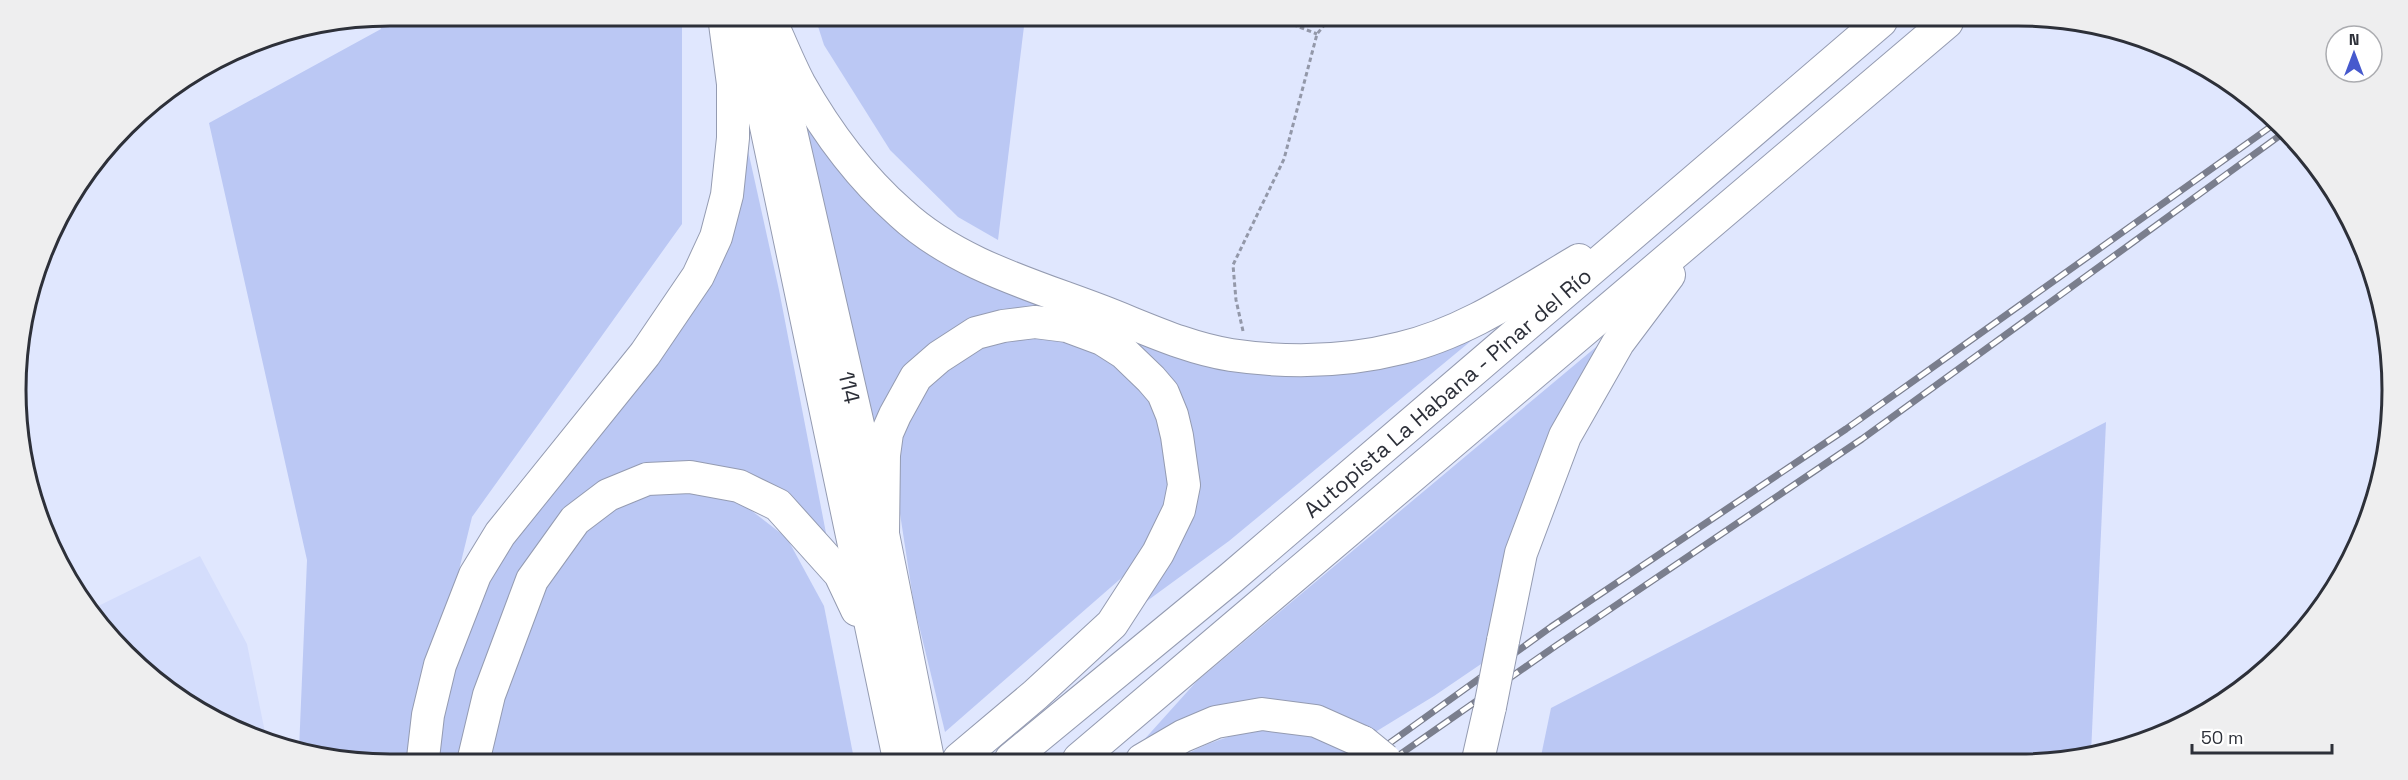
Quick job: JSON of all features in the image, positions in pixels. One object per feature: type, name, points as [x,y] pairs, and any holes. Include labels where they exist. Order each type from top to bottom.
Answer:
[{"type":"highway","points":[[423,754],[428,715],[440,665],[475,575],[500,534],[645,354],[698,276],[716,237],[727,195],[733,138],[734,84],[725,25]]},
{"type":"highway","name":"114","points":[[745,25],[877,651],[904,715],[925,754]]},
{"type":"highway","name":"114","points":[[770,25],[786,113],[883,534],[904,715],[900,754]]},
{"type":"highway","points":[[772,25],[798,81],[827,128],[874,188],[903,216],[935,239],[996,271],[1189,344],[1230,354],[1278,359],[1328,359],[1402,348],[1444,334],[1488,313],[1647,220]]},
{"type":"highway","name":"Autopista La Habana - Pinar del Río","points":[[1017,754],[1231,578],[1876,25]]},
{"type":"highway","name":"Autopista La Habana - Pinar del Río","points":[[1100,748],[1703,228],[1943,25]]},
{"type":"highway","points":[[1479,754],[1521,553],[1564,436],[1618,343],[1703,228]]},
{"type":"highway","points":[[883,534],[884,455],[887,433],[895,415],[916,377],[939,357],[976,333],[1003,326],[1035,322],[1066,326],[1102,339],[1124,353],[1163,393],[1177,436],[1184,485],[1179,510],[1158,553],[1112,624],[1035,695],[965,754]]},
{"type":"highway","points":[[475,754],[489,695],[532,580],[575,519],[608,495],[647,479],[690,477],[739,486],[778,505],[840,574],[877,651]]},
{"type":"highway","points":[[1035,695],[1231,578]]},
{"type":"highway","points":[[1152,754],[1183,736],[1216,722],[1262,714],[1316,721],[1374,751]]},
{"type":"path","points":[[1294,25],[1317,34]]},
{"type":"path","points":[[1248,356],[1236,300],[1233,266],[1284,159],[1317,34],[1324,25]]},
{"type":"shaded area","points":[[379,25],[682,25],[682,224],[472,517],[414,754],[366,754],[299,743],[307,560],[209,123],[381,29]]},
{"type":"shaded area","points":[[818,25],[1024,25],[998,240],[958,217],[890,150],[824,45]]},
{"type":"shaded area","points":[[793,94],[891,219],[1213,362],[1489,326],[1229,541],[1136,609],[1193,479],[1126,339],[982,319],[875,438]]},
{"type":"shaded area","points":[[745,137],[779,290],[831,559],[746,475],[593,487],[467,754],[436,754],[443,701],[457,654],[488,584],[534,511],[706,287]]},
{"type":"shaded area","points":[[1038,337],[1080,344],[1129,370],[1151,401],[1171,451],[1167,506],[1134,567],[945,732],[914,605],[893,468],[902,423],[930,380],[997,338]]},
{"type":"shaded area","points":[[1602,342],[1546,441],[1508,541],[1484,662],[1372,734],[1335,712],[1266,700],[1142,742],[1196,682]]},
{"type":"shaded area","points":[[2106,422],[2091,746],[2042,754],[1541,754],[1551,708]]},
{"type":"shaded area","points":[[676,488],[735,498],[787,538],[824,606],[853,754],[487,754],[488,739],[548,575],[578,535],[619,502]]},
{"type":"shaded area","points":[[200,556],[247,644],[265,732],[208,706],[168,679],[132,648],[97,607]]},
{"type":"shaded area","points":[[1266,728],[1302,731],[1353,754],[1187,754],[1242,733]]},
{"type":"railway","points":[[1374,754],[1551,627],[1846,429],[2270,127]]},
{"type":"railway","points":[[1401,754],[1557,645],[1862,439],[2279,136]]}]
